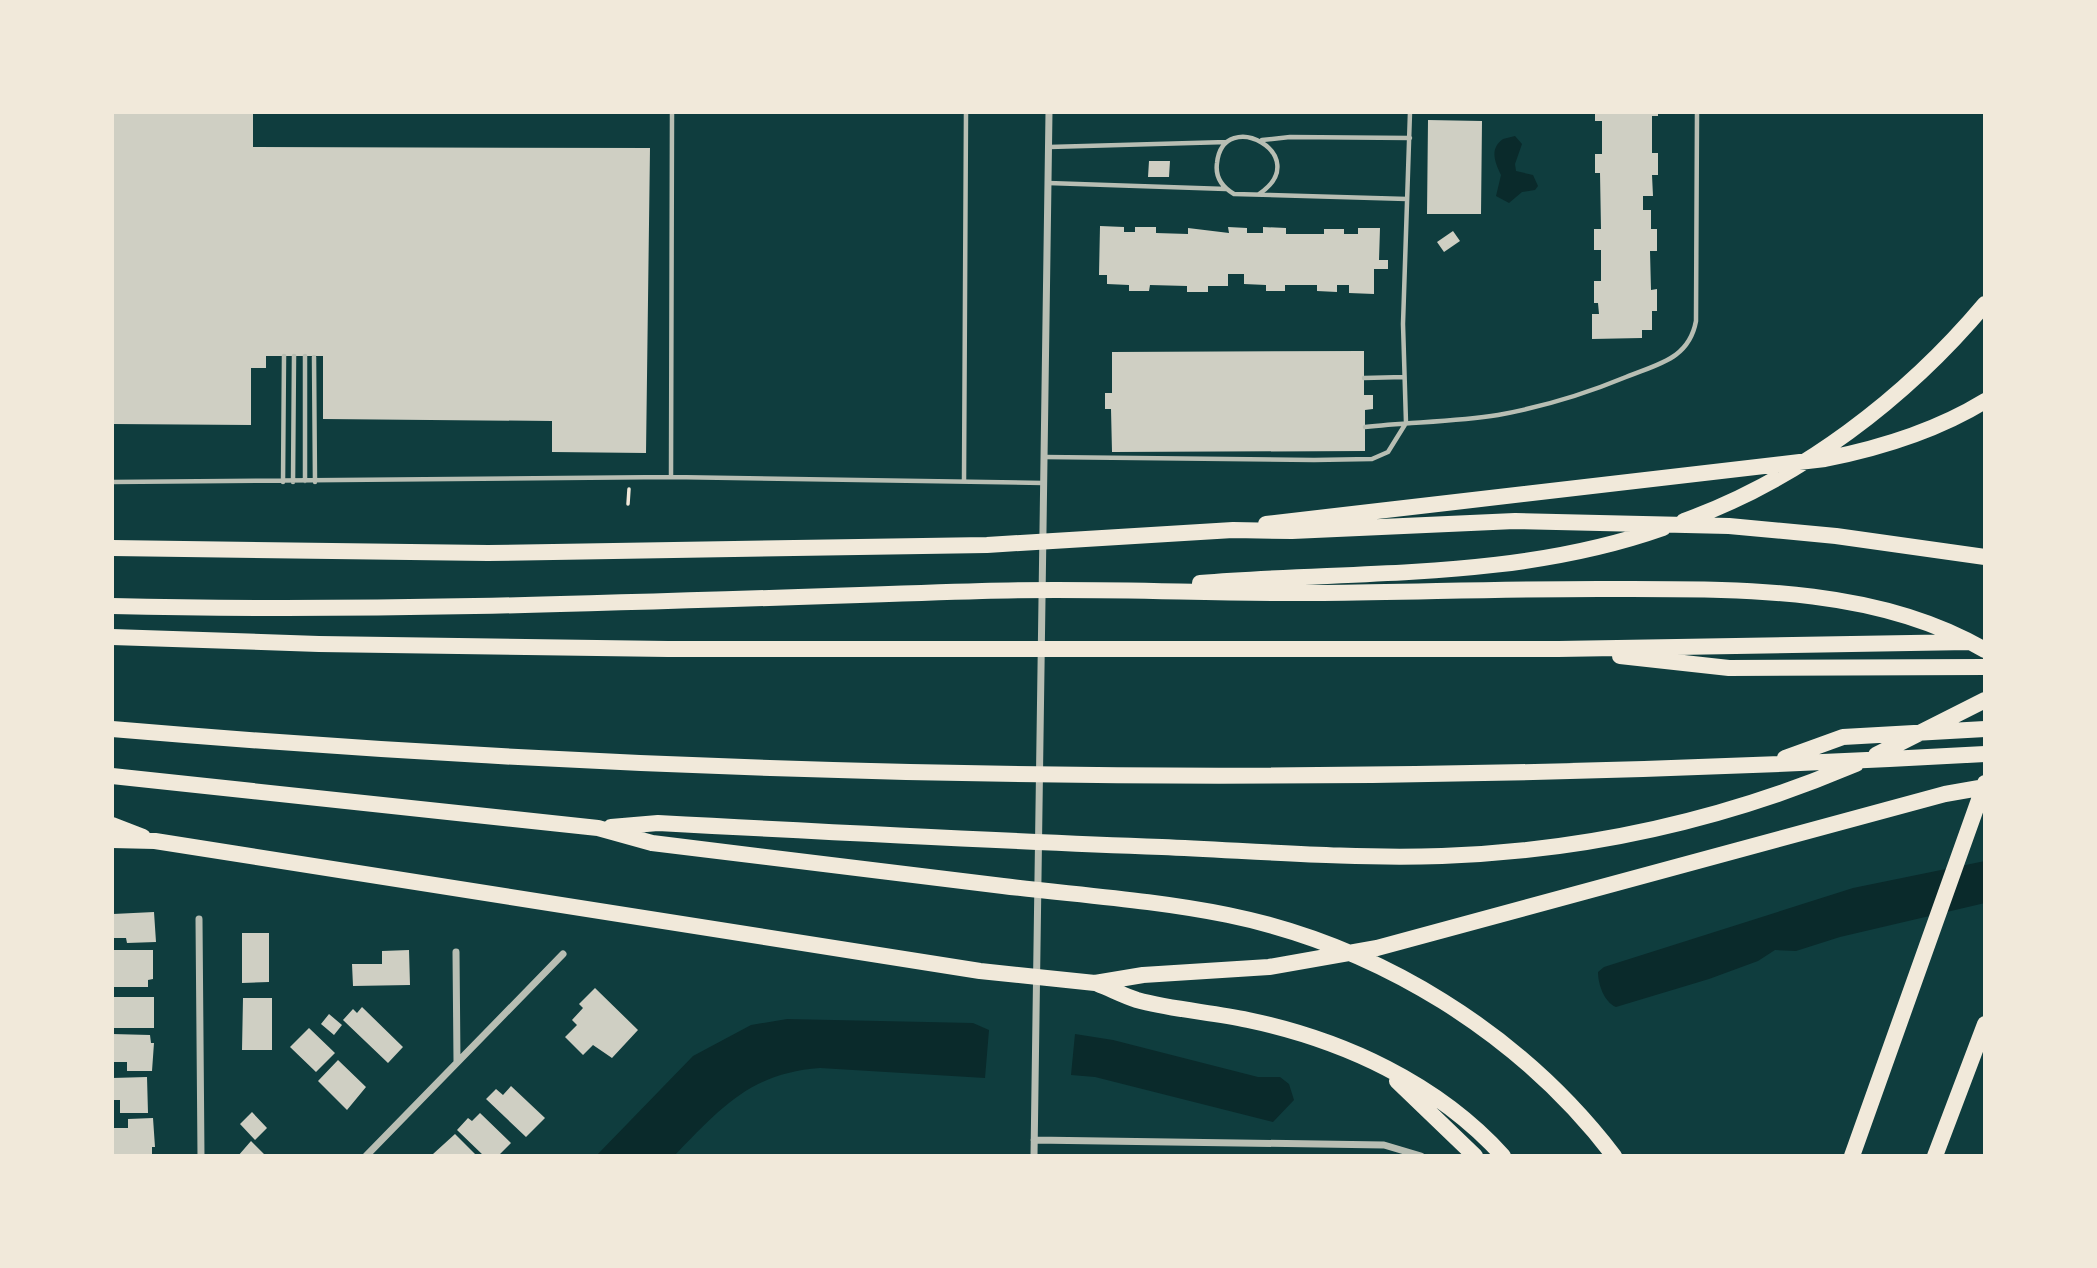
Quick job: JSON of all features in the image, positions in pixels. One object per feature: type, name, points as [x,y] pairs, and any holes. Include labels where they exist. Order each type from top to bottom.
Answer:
[{"type":"highway","points":[[1092,591],[1283,576],[1466,570],[1581,551],[1657,530],[1731,502],[1821,451],[1891,396],[1955,338],[1985,304]]},
{"type":"highway","points":[[1233,530],[1292,519],[1825,459],[1912,436],[1944,424],[1985,401]]},
{"type":"highway","points":[[112,548],[488,553],[987,545],[1233,530],[1292,531],[1515,521],[1729,526],[1836,536],[1985,557]]},
{"type":"highway","points":[[112,606],[439,608],[779,600],[986,591],[1319,593],[1589,589],[1752,592],[1852,604],[1915,618],[1959,635],[1985,650]]},
{"type":"highway","points":[[112,637],[483,647],[1558,649],[1985,642]]},
{"type":"highway","points":[[1558,649],[1729,668],[1985,667]]},
{"type":"highway","points":[[598,828],[658,823],[980,840],[1377,856],[1499,852],[1607,839],[1734,809],[1794,790],[1886,751],[1985,700]]},
{"type":"highway","points":[[112,729],[574,760],[984,775],[1361,774],[1773,763],[1985,754]]},
{"type":"highway","points":[[1773,763],[1843,737],[1985,729]]},
{"type":"highway","points":[[112,776],[598,828],[652,843],[1162,904],[1227,915],[1270,926],[1352,954],[1440,1000],[1494,1037],[1569,1103],[1614,1156]]},
{"type":"highway","points":[[1852,1156],[1985,785]]},
{"type":"highway","points":[[1091,983],[1143,975],[1269,967],[1377,948],[1985,785]]},
{"type":"highway","points":[[112,825],[155,841]]},
{"type":"highway","points":[[112,840],[155,841],[980,971],[1091,983],[1137,1000],[1289,1030],[1324,1041],[1380,1065],[1441,1101],[1503,1156]]},
{"type":"highway","points":[[1935,1156],[1985,1024]]},
{"type":"highway","points":[[1380,1065],[1475,1156]]},
{"type":"highway","points":[[1843,1156],[1860,1134]]},
{"type":"street","points":[[1034,1156],[1049,112]]},
{"type":"street","points":[[200,919],[201,1156]]},
{"type":"street","points":[[456,952],[457,1062]]},
{"type":"street","points":[[366,1156],[563,954]]},
{"type":"street","points":[[1034,1140],[1384,1146],[1421,1156]]},
{"type":"lane","points":[[671,477],[672,112]]},
{"type":"lane","points":[[964,481],[967,112]]},
{"type":"lane","points":[[1044,457],[1372,459],[1388,452],[1406,423],[1404,377],[1409,112]]},
{"type":"lane","points":[[1365,428],[1497,415],[1585,393],[1674,359],[1685,348],[1696,321],[1698,112]]},
{"type":"lane","points":[[1049,147],[1228,142],[1244,136],[1262,140],[1290,137],[1410,138]]},
{"type":"lane","points":[[1259,194],[1273,181],[1277,163],[1269,146],[1262,140]]},
{"type":"lane","points":[[1228,142],[1216,165],[1217,174],[1226,189],[1242,197],[1259,194],[1408,199]]},
{"type":"lane","points":[[1048,183],[1212,191],[1226,189]]},
{"type":"lane","points":[[283,482],[284,356]]},
{"type":"lane","points":[[293,482],[294,356]]},
{"type":"lane","points":[[305,482],[306,356]]},
{"type":"lane","points":[[314,357],[315,482]]},
{"type":"lane","points":[[1364,378],[1404,377]]},
{"type":"lane","points":[[112,482],[671,477],[1043,483]]},
{"type":"path","points":[[628,504],[629,489]]},
{"type":"water","points":[[1515,136],[1522,144],[1515,164],[1516,171],[1533,175],[1538,186],[1535,190],[1522,192],[1509,203],[1496,196],[1501,175],[1495,161],[1495,151],[1503,139]]},
{"type":"water","points":[[1985,861],[1985,903],[1840,937],[1796,951],[1775,950],[1758,961],[1709,979],[1616,1007],[1605,997],[1601,987],[1598,972],[1604,967],[1853,888]]},
{"type":"water","points":[[787,1019],[973,1023],[989,1030],[985,1078],[820,1068],[796,1071],[774,1077],[738,1096],[706,1123],[674,1156],[596,1156],[693,1056],[751,1025]]},
{"type":"water","points":[[1075,1034],[1113,1040],[1258,1077],[1280,1077],[1289,1084],[1294,1100],[1273,1122],[1095,1077],[1071,1075]]},
{"type":"building","points":[[112,112],[253,112],[253,147],[650,148],[646,453],[552,452],[552,421],[323,419],[323,356],[266,356],[266,368],[251,368],[251,425],[112,424]]},
{"type":"building","points":[[1595,112],[1658,112],[1658,116],[1652,116],[1652,153],[1658,153],[1658,175],[1652,175],[1653,196],[1643,196],[1643,210],[1651,210],[1651,229],[1657,229],[1657,251],[1650,251],[1651,290],[1657,289],[1657,311],[1652,311],[1652,330],[1642,330],[1642,338],[1592,339],[1592,314],[1599,314],[1598,303],[1594,303],[1594,281],[1601,281],[1601,250],[1594,250],[1594,229],[1601,229],[1600,173],[1595,173],[1595,154],[1602,154],[1602,121],[1595,121]]},
{"type":"building","points":[[1428,120],[1482,121],[1481,214],[1427,214]]},
{"type":"building","points":[[1149,161],[1170,161],[1169,177],[1148,177]]},
{"type":"building","points":[[1100,226],[1124,227],[1124,232],[1135,232],[1135,227],[1156,227],[1156,233],[1188,234],[1188,228],[1229,233],[1228,227],[1247,228],[1247,233],[1263,233],[1263,227],[1286,228],[1286,234],[1324,234],[1324,229],[1344,229],[1344,234],[1358,234],[1358,228],[1380,228],[1379,260],[1388,260],[1388,269],[1374,269],[1374,294],[1349,293],[1349,285],[1337,285],[1337,292],[1317,291],[1317,285],[1285,285],[1285,291],[1266,291],[1266,285],[1244,284],[1244,274],[1228,274],[1228,286],[1208,286],[1208,292],[1187,292],[1187,286],[1150,285],[1149,291],[1129,291],[1129,285],[1107,284],[1107,275],[1099,275]]},
{"type":"building","points":[[1453,231],[1460,241],[1444,252],[1437,242]]},
{"type":"building","points":[[1364,351],[1364,395],[1373,395],[1373,409],[1365,410],[1365,451],[1112,452],[1111,409],[1105,409],[1105,393],[1112,393],[1112,352]]},
{"type":"building","points":[[154,912],[156,942],[127,943],[126,938],[114,938],[113,914]]},
{"type":"building","points":[[242,933],[269,933],[269,982],[242,983]]},
{"type":"building","points":[[112,950],[153,950],[153,979],[148,980],[148,987],[112,987]]},
{"type":"building","points":[[409,950],[410,985],[353,986],[352,964],[382,964],[382,951]]},
{"type":"building","points":[[595,988],[638,1030],[612,1058],[593,1045],[583,1055],[565,1037],[577,1025],[572,1020],[583,1008],[579,1004]]},
{"type":"building","points":[[112,997],[154,997],[154,1028],[112,1028]]},
{"type":"building","points":[[243,998],[272,998],[272,1050],[242,1050]]},
{"type":"building","points":[[362,1007],[403,1047],[388,1063],[343,1020],[353,1009],[357,1013]]},
{"type":"building","points":[[329,1014],[342,1025],[334,1035],[321,1024]]},
{"type":"building","points":[[309,1028],[335,1053],[316,1072],[290,1047]]},
{"type":"building","points":[[112,1034],[150,1035],[151,1043],[154,1043],[152,1071],[127,1071],[127,1062],[112,1062]]},
{"type":"building","points":[[338,1060],[366,1087],[347,1110],[318,1081]]},
{"type":"building","points":[[147,1077],[148,1113],[120,1113],[120,1100],[114,1100],[112,1095],[112,1078]]},
{"type":"building","points":[[511,1086],[545,1118],[526,1137],[486,1099],[496,1089],[503,1095]]},
{"type":"building","points":[[252,1112],[267,1128],[255,1140],[240,1124]]},
{"type":"building","points":[[480,1113],[511,1143],[498,1156],[484,1156],[457,1130],[468,1118],[472,1121]]},
{"type":"building","points":[[153,1118],[155,1147],[152,1147],[152,1155],[112,1156],[112,1128],[128,1128],[128,1119]]},
{"type":"building","points":[[455,1134],[477,1156],[433,1154]]},
{"type":"building","points":[[251,1141],[265,1155],[238,1156]]}]
